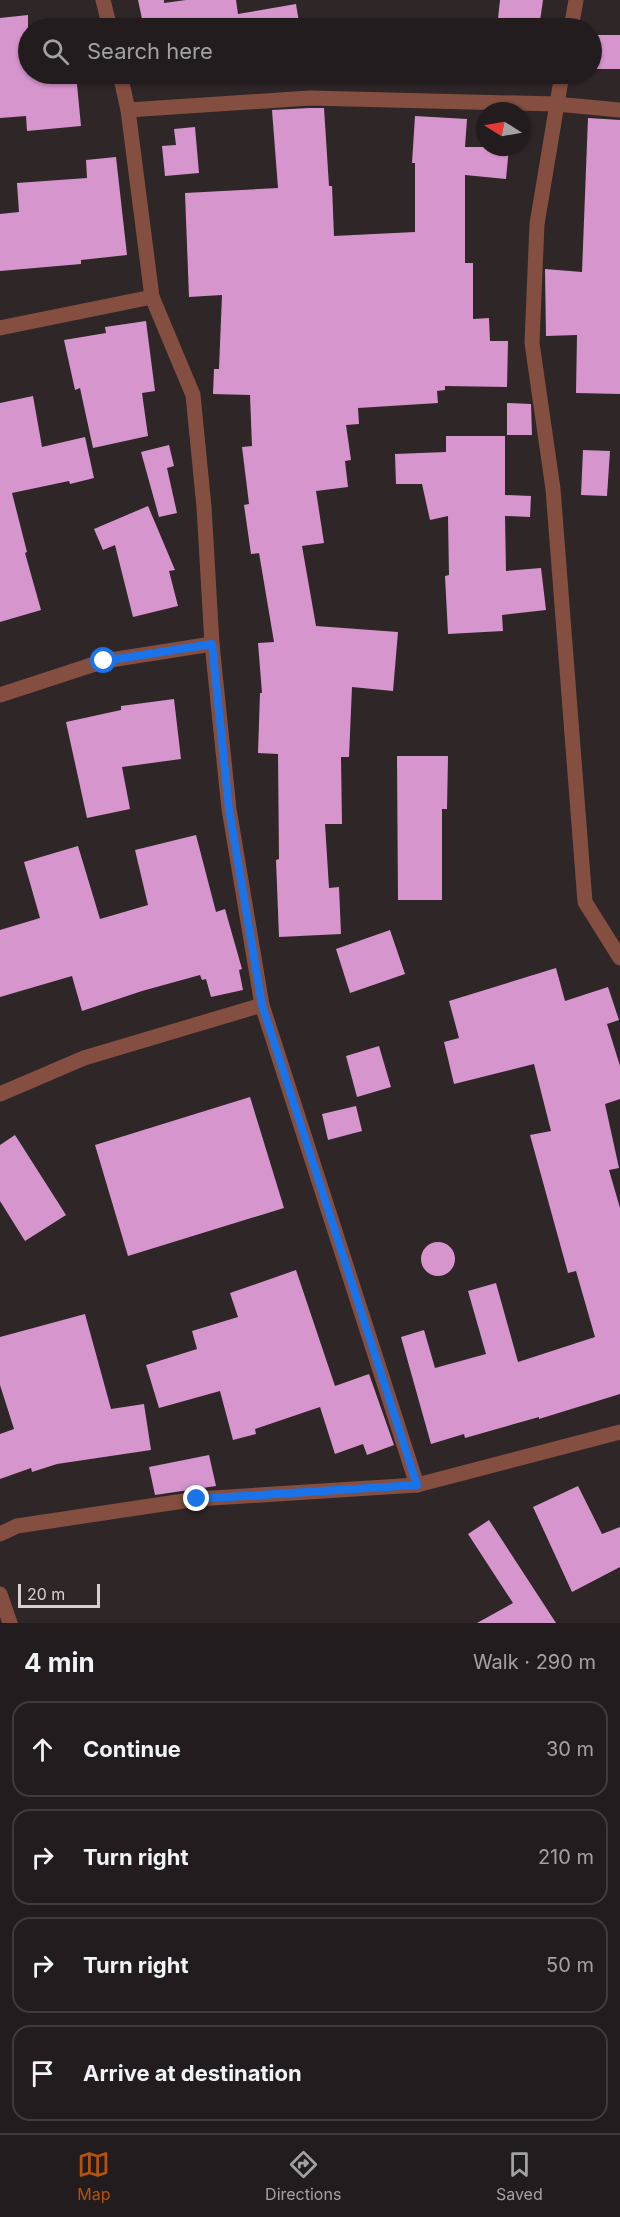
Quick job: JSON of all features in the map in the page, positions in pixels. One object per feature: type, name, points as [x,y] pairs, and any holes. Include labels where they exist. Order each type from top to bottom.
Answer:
[{"type":"street","points":[[103,0],[108,18]]},
{"type":"street","points":[[573,18],[576,0]]},
{"type":"street","points":[[122,84],[128,110],[152,297],[193,395],[204,507],[212,644],[229,809],[262,1005],[417,1485]]},
{"type":"street","points":[[560,84],[537,224],[532,343],[553,489],[585,902],[620,958]]},
{"type":"street","points":[[128,110],[310,98],[556,104],[620,111]]},
{"type":"street","points":[[0,328],[152,297]]},
{"type":"street","points":[[0,695],[104,661],[212,644]]},
{"type":"street","points":[[0,1094],[84,1058],[262,1005]]},
{"type":"street","points":[[0,1534],[17,1526],[197,1499],[417,1485],[620,1432]]},
{"type":"street","points":[[0,1594],[10,1623]]},
{"type":"building","points":[[138,0],[164,0],[164,3],[186,0],[236,0],[238,14],[296,4],[298,18],[142,18]]},
{"type":"building","points":[[500,0],[543,0],[540,18],[498,18]]},
{"type":"building","points":[[28,15],[28,18],[18,18],[18,84],[77,84],[81,126],[27,131],[26,116],[0,118],[0,18]]},
{"type":"building","points":[[602,35],[620,35],[620,69],[602,69]]},
{"type":"building","points":[[324,108],[329,186],[332,186],[334,236],[415,232],[415,163],[412,163],[415,116],[467,119],[465,147],[476,147],[476,156],[508,156],[506,179],[465,175],[465,263],[473,263],[473,319],[489,318],[490,341],[508,341],[507,387],[445,386],[445,390],[437,391],[438,403],[358,408],[359,424],[346,425],[351,460],[345,461],[348,487],[316,491],[324,543],[302,546],[316,626],[398,632],[393,691],[352,687],[349,757],[341,757],[342,824],[325,824],[329,888],[339,887],[341,934],[279,937],[276,860],[279,859],[278,754],[258,753],[260,693],[262,693],[258,643],[274,642],[259,553],[251,554],[244,505],[249,504],[242,447],[252,446],[250,395],[213,394],[214,369],[219,369],[222,295],[189,297],[185,193],[278,188],[272,110]]},
{"type":"building","points":[[588,118],[620,120],[620,394],[576,393],[577,335],[546,336],[545,269],[582,272]]},
{"type":"building","points":[[195,127],[199,173],[165,176],[162,146],[176,145],[174,129]]},
{"type":"building","points":[[116,157],[127,255],[81,260],[81,264],[0,271],[0,214],[19,212],[17,183],[87,178],[86,160]]},
{"type":"building","points":[[146,321],[155,391],[142,393],[148,436],[93,448],[80,388],[75,390],[64,340],[106,333],[105,327]]},
{"type":"building","points":[[33,396],[42,447],[85,437],[94,478],[12,493],[27,552],[25,553],[41,610],[0,622],[0,403]]},
{"type":"building","points":[[507,403],[531,404],[532,435],[507,435]]},
{"type":"building","points":[[446,436],[505,436],[505,495],[531,496],[530,517],[505,516],[506,571],[541,568],[546,610],[502,615],[503,631],[448,634],[445,576],[449,575],[448,516],[430,520],[422,484],[396,484],[395,454],[446,452]]},
{"type":"building","points":[[169,445],[174,466],[167,468],[177,513],[159,517],[141,452]]},
{"type":"building","points":[[583,450],[610,451],[607,496],[581,495]]},
{"type":"building","points":[[148,506],[175,570],[169,571],[178,606],[133,617],[115,545],[103,550],[94,529]]},
{"type":"building","points":[[174,699],[181,759],[122,767],[130,809],[87,818],[66,722],[121,710],[121,706]]},
{"type":"building","points":[[397,756],[448,756],[447,809],[442,809],[442,900],[398,900]]},
{"type":"building","points":[[196,835],[216,912],[225,909],[242,969],[239,970],[243,990],[211,997],[206,979],[202,980],[200,975],[82,1011],[72,976],[0,997],[0,930],[40,918],[24,862],[78,846],[100,919],[148,905],[135,850]]},
{"type":"building","points":[[390,930],[405,974],[350,993],[336,949]]},
{"type":"building","points":[[556,968],[565,1001],[608,987],[619,1020],[607,1024],[620,1066],[620,1099],[605,1104],[619,1168],[609,1170],[620,1208],[620,1394],[539,1419],[539,1417],[465,1438],[464,1434],[431,1444],[401,1337],[424,1330],[435,1368],[486,1354],[468,1291],[496,1283],[518,1362],[595,1337],[576,1271],[568,1273],[530,1135],[551,1131],[534,1064],[454,1084],[444,1042],[459,1038],[449,1001]]},
{"type":"building","points":[[379,1046],[391,1087],[357,1097],[346,1056]]},
{"type":"building","points":[[250,1097],[284,1208],[128,1256],[95,1145]]},
{"type":"building","points":[[356,1106],[362,1131],[328,1140],[322,1114]]},
{"type":"building","points":[[15,1135],[66,1215],[25,1241],[0,1201],[0,1145]]},
{"type":"building","points":[[438,1242],[450,1247],[455,1259],[450,1271],[438,1276],[426,1271],[421,1259],[426,1247]]},
{"type":"building","points":[[296,1270],[335,1386],[369,1374],[394,1445],[367,1455],[363,1444],[335,1454],[320,1407],[255,1429],[256,1434],[233,1440],[220,1391],[159,1408],[146,1365],[197,1349],[192,1331],[238,1317],[230,1293]]},
{"type":"building","points":[[85,1314],[111,1409],[144,1404],[151,1450],[57,1464],[32,1472],[31,1468],[0,1479],[0,1434],[14,1429],[0,1385],[0,1337]]},
{"type":"building","points":[[209,1455],[216,1486],[155,1495],[149,1467]]},
{"type":"building","points":[[578,1486],[602,1534],[620,1527],[620,1567],[572,1592],[533,1507]]},
{"type":"building","points":[[489,1520],[556,1623],[477,1623],[513,1603],[468,1534]]},
{"type":"route","points":[[104,661],[212,644],[229,809],[262,1005],[417,1485],[197,1499]]}]
